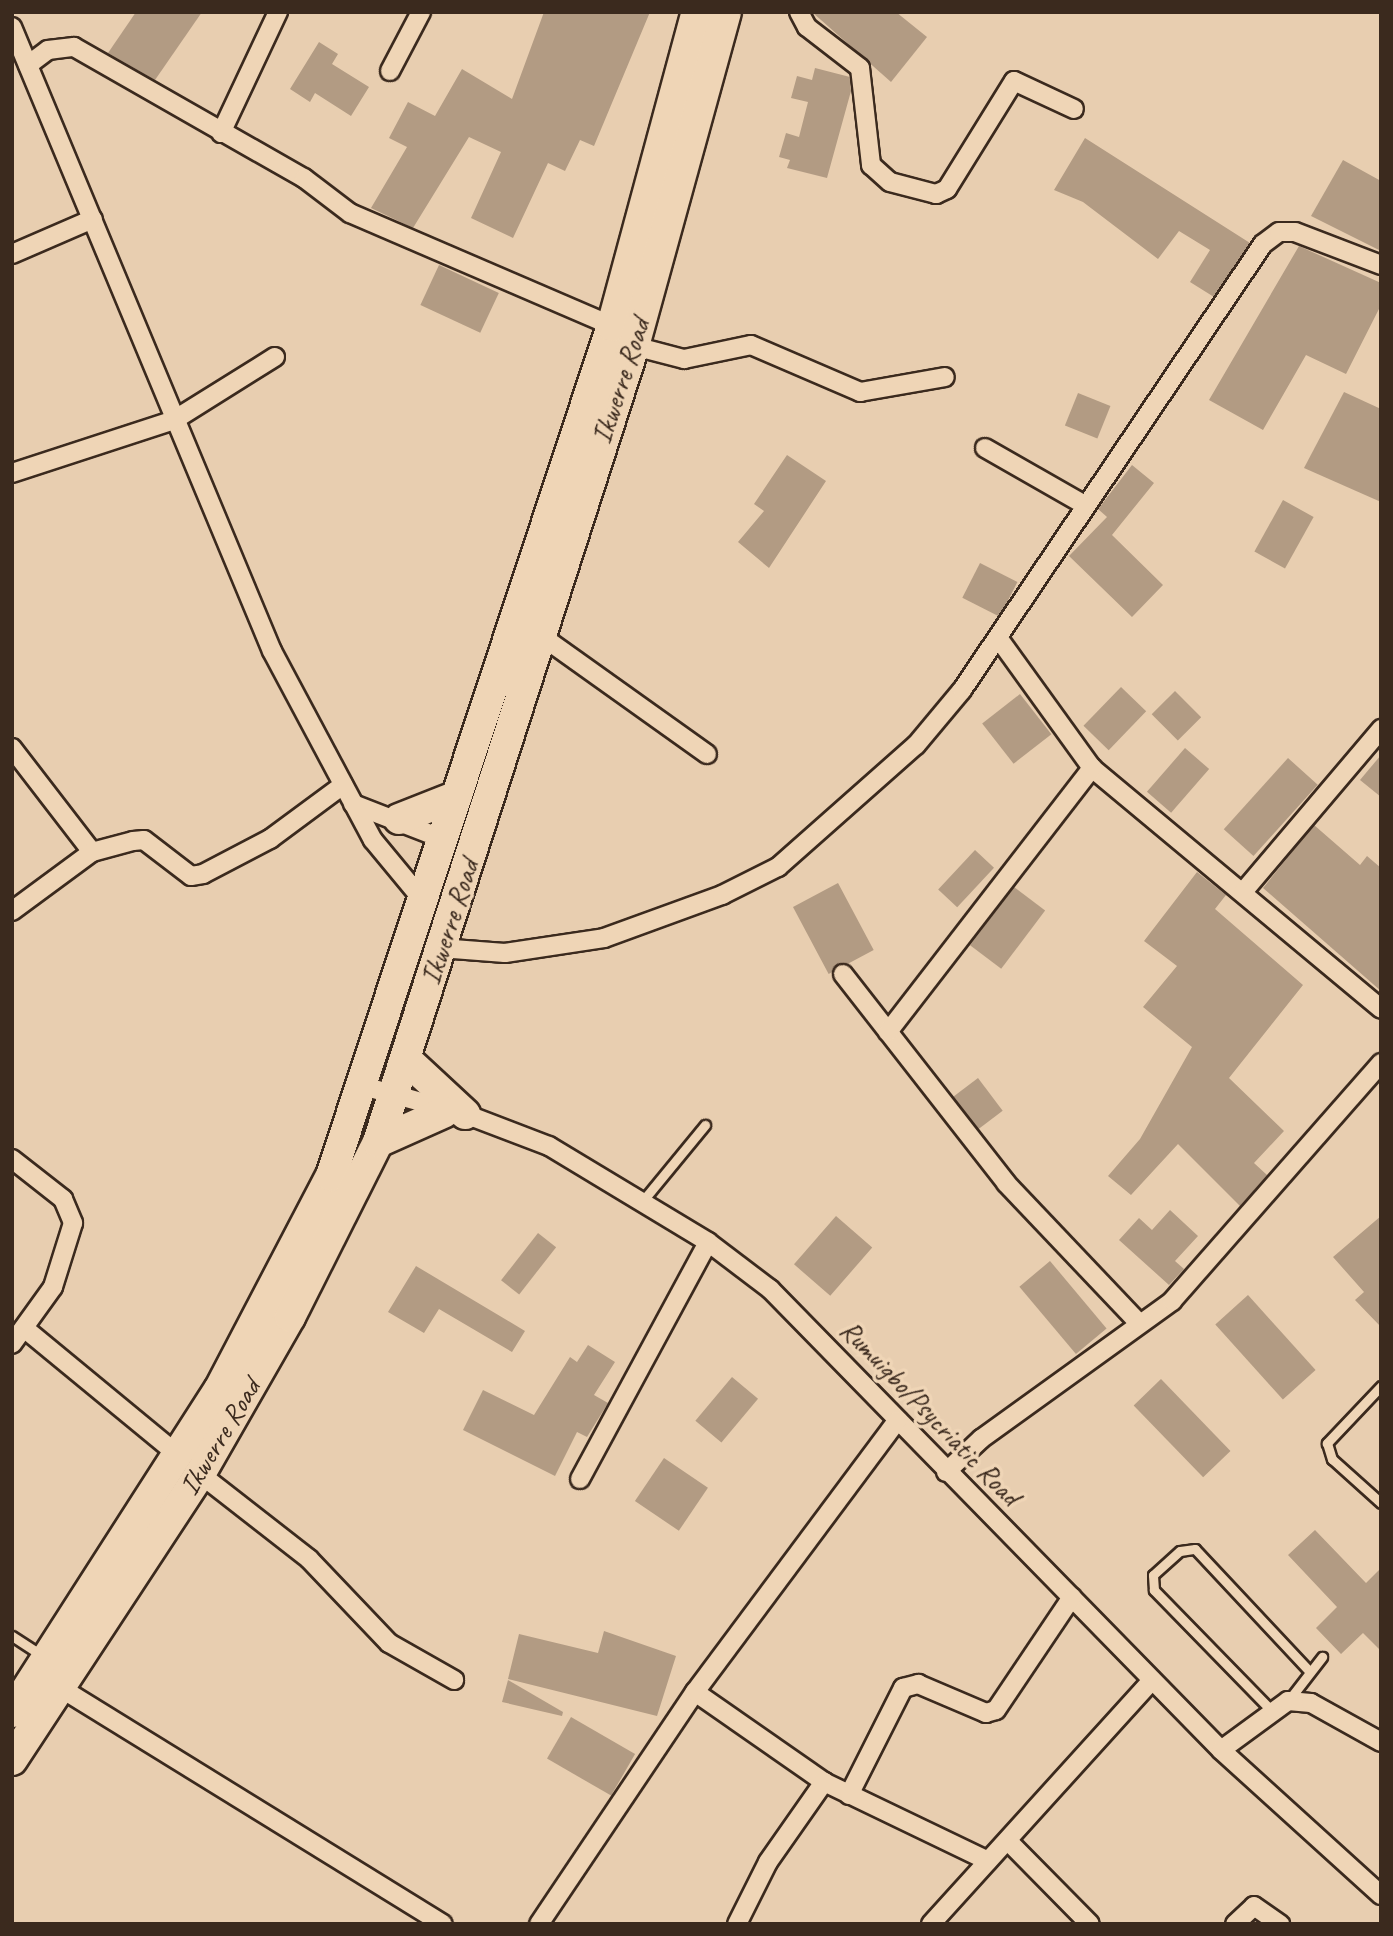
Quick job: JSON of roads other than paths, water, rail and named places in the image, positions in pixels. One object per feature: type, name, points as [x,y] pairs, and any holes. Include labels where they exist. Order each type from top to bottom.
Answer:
[{"type":"main road","name":"Ikwerre Road","points":[[12,1712],[177,1454],[298,1247],[363,1086],[421,898],[623,336],[697,12]]},
{"type":"main road","name":"Ikwerre Road","points":[[12,1760],[200,1474],[290,1317],[378,1142],[408,1061],[440,948],[540,635],[623,336],[726,12]]},
{"type":"main road","points":[[399,818],[457,796]]},
{"type":"main road","points":[[378,1142],[455,1113],[408,1061]]},
{"type":"street","points":[[221,133],[278,12]]},
{"type":"street","points":[[390,71],[421,12]]},
{"type":"street","points":[[799,12],[807,27],[860,68],[871,165],[890,182],[936,194],[947,190],[1014,80],[1074,109]]},
{"type":"street","points":[[12,27],[272,651],[353,804],[390,866],[421,898]]},
{"type":"street","points":[[28,65],[48,50],[74,47],[304,178],[350,213],[623,336],[684,359],[751,345],[860,393],[945,377]]},
{"type":"street","points":[[12,254],[93,219]]},
{"type":"street","points":[[440,948],[505,953],[604,938],[722,895],[778,867],[916,745],[999,639],[1083,504],[1263,244],[1279,233],[1302,234],[1381,265]]},
{"type":"street","points":[[12,473],[174,419],[275,357]]},
{"type":"street","points":[[985,448],[1083,504]]},
{"type":"street","points":[[540,635],[708,754]]},
{"type":"street","points":[[999,639],[1092,768],[1381,1009]]},
{"type":"street","points":[[1243,892],[1381,729]]},
{"type":"street","points":[[12,748],[92,852]]},
{"type":"street","points":[[888,1032],[1092,768]]},
{"type":"street","points":[[12,911],[92,852],[144,840],[180,869],[203,874],[270,839],[343,785]]},
{"type":"street","points":[[353,804],[399,818],[443,839]]},
{"type":"street","points":[[843,974],[1006,1183],[1139,1323]]},
{"type":"street","points":[[946,1472],[1139,1323],[1172,1301],[1220,1253],[1381,1063]]},
{"type":"street","name":"Rumuigbo/Psycriatic Road","points":[[363,1086],[455,1113],[549,1146],[708,1242],[770,1289],[946,1472],[1221,1750],[1381,1895]]},
{"type":"street","points":[[12,1158],[63,1199],[73,1223],[54,1287],[12,1344]]},
{"type":"street","points":[[580,1479],[708,1242]]},
{"type":"street","points":[[24,1328],[177,1454]]},
{"type":"street","points":[[541,1923],[695,1692],[898,1420]]},
{"type":"street","points":[[200,1474],[309,1559],[389,1643],[454,1680]]},
{"type":"street","points":[[849,1795],[903,1688],[918,1684],[986,1713],[996,1710],[1072,1597]]},
{"type":"street","points":[[931,1924],[988,1861],[1009,1842],[1152,1680]]},
{"type":"street","points":[[59,1687],[443,1924]]},
{"type":"street","points":[[695,1692],[824,1782],[988,1861]]},
{"type":"street","points":[[1221,1750],[1271,1710],[1288,1701],[1311,1703],[1381,1742]]},
{"type":"street","points":[[737,1924],[768,1862],[824,1782]]},
{"type":"street","points":[[1009,1842],[1090,1924]]},
{"type":"street","points":[[1235,1924],[1254,1906],[1280,1924]]},
{"type":"lane","points":[[641,1203],[705,1125]]},
{"type":"lane","points":[[1381,1386],[1327,1443],[1332,1459],[1381,1503]]},
{"type":"lane","points":[[1271,1710],[1154,1590],[1153,1575],[1180,1551],[1195,1549],[1310,1672]]},
{"type":"lane","points":[[12,1636],[48,1659]]},
{"type":"lane","points":[[1288,1701],[1322,1657]]}]
